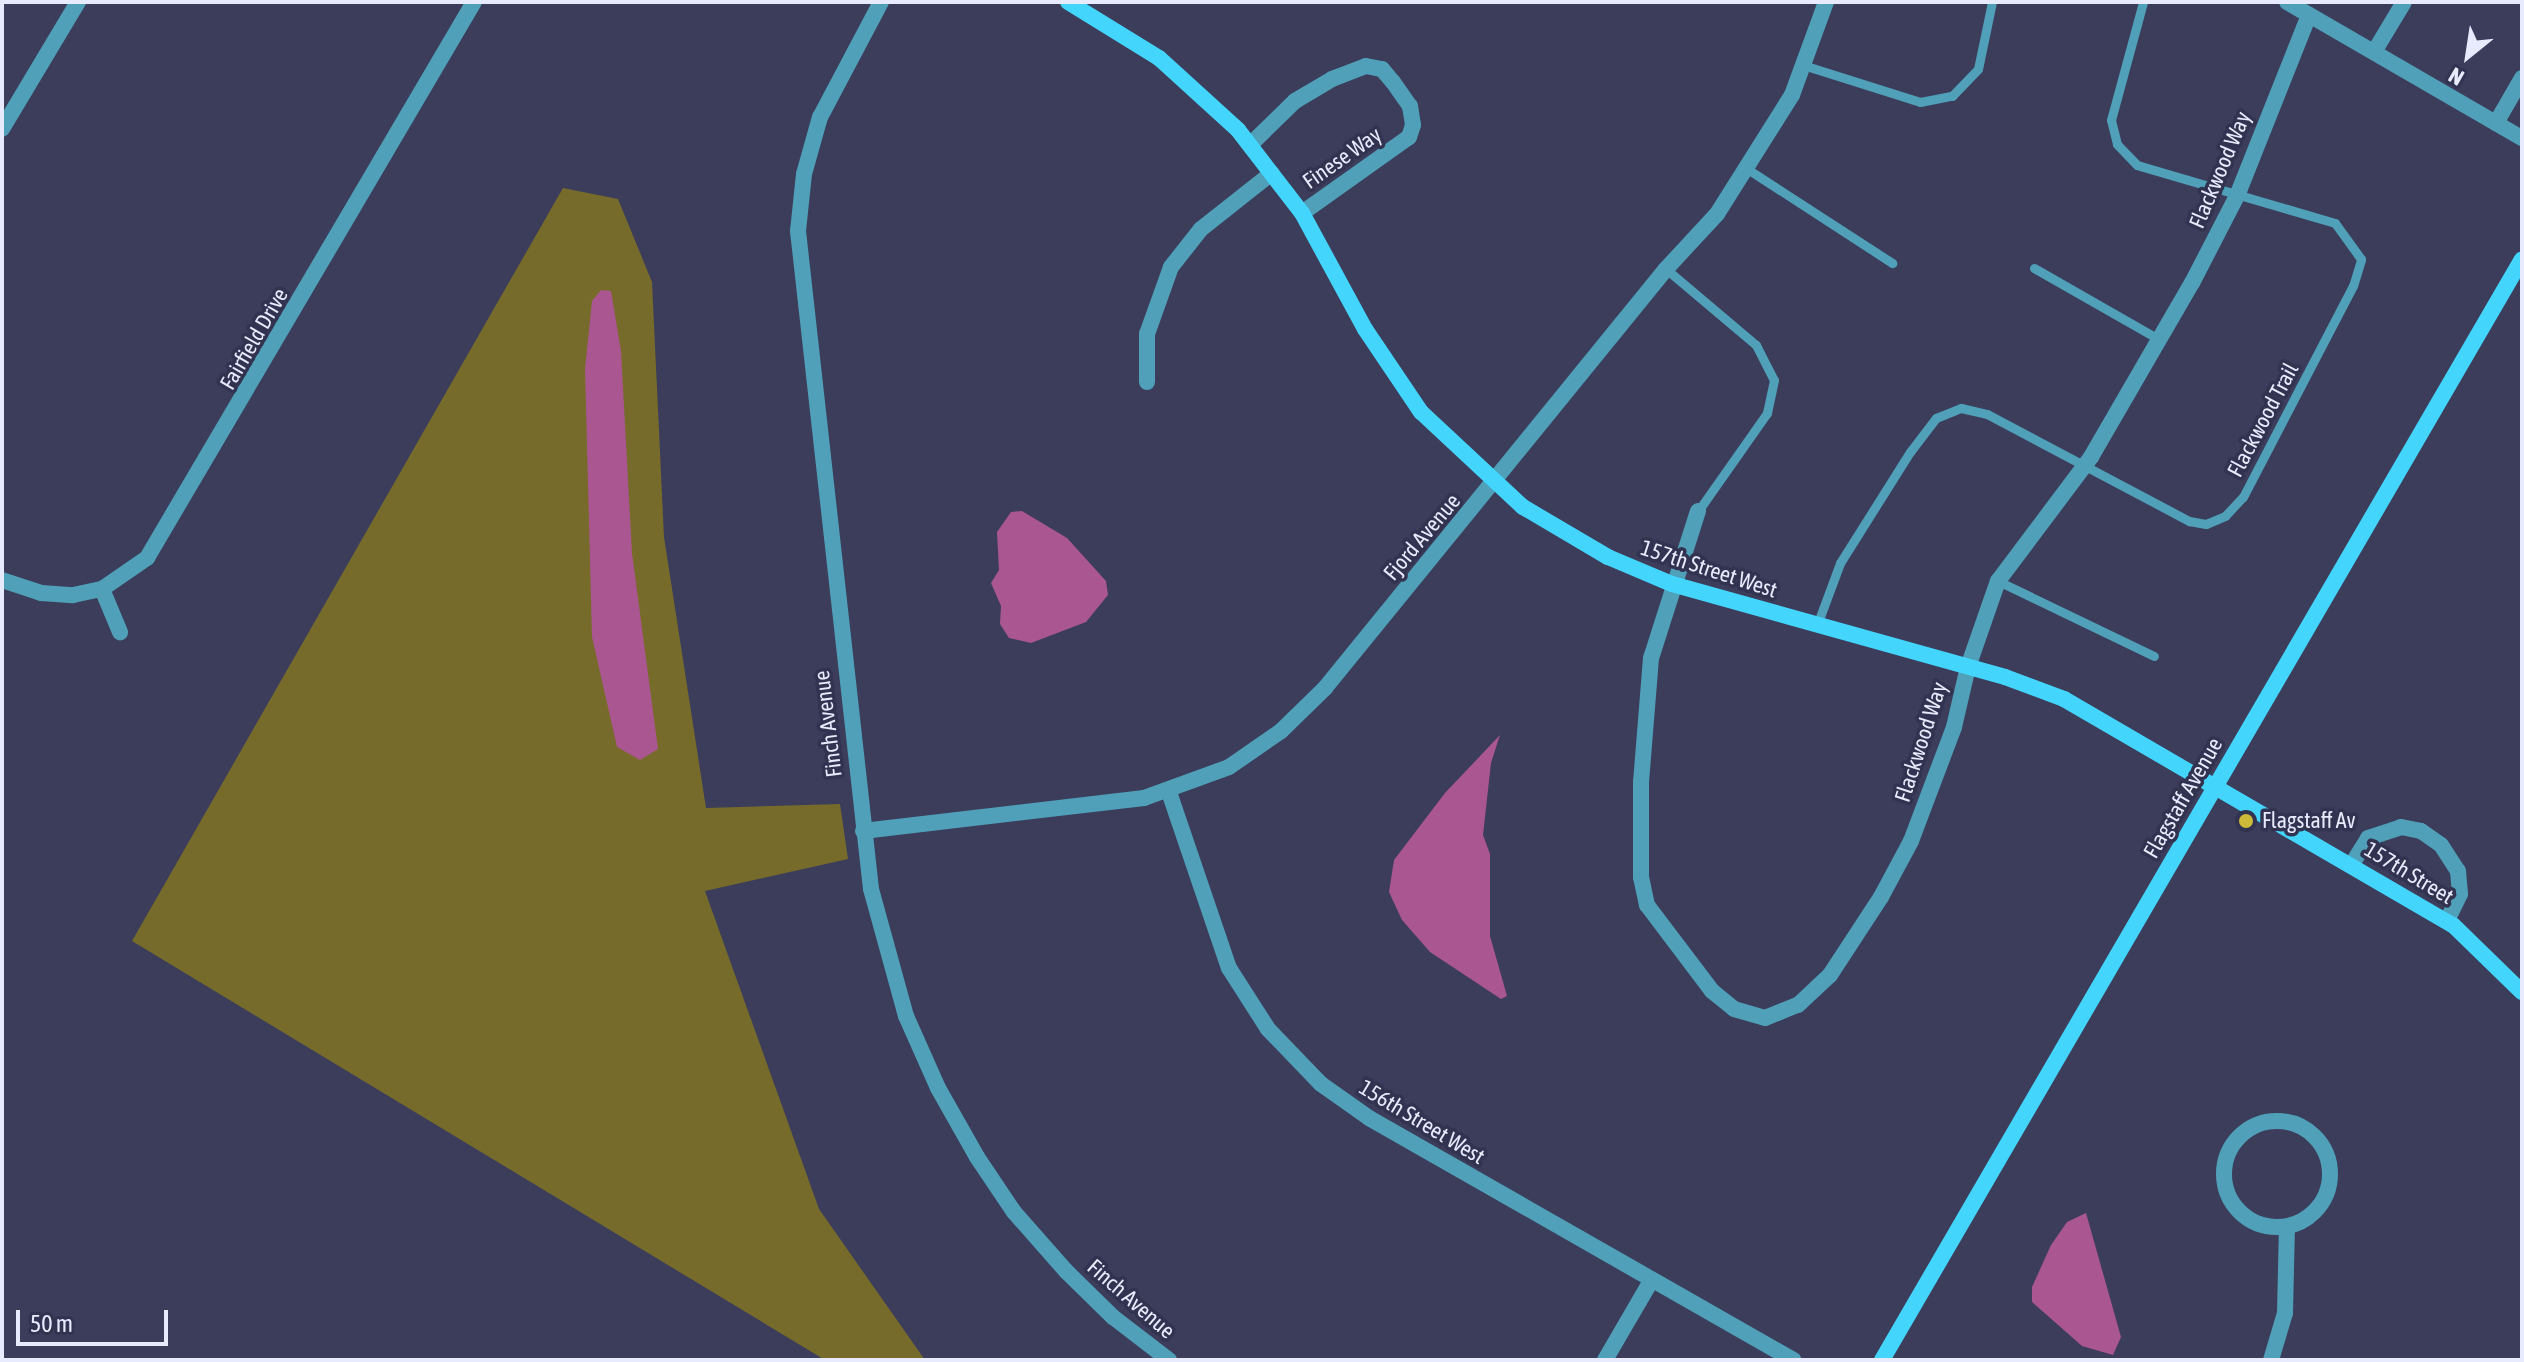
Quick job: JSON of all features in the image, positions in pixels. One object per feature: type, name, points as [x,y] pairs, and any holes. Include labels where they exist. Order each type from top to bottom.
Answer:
[{"type":"street","points":[[2,129],[78,2]]},
{"type":"street","name":"Fairfield Drive","points":[[2,580],[41,593],[102,589],[133,572],[168,529],[474,2]]},
{"type":"street","name":"Finch Avenue","points":[[881,2],[820,117],[804,174],[798,231],[863,831],[897,992],[956,1124],[999,1190],[1057,1261],[1113,1317],[1169,1360]]},
{"type":"street","name":"157th Street West","points":[[1068,2],[1159,58],[1250,145],[1302,213],[1392,372],[1430,421],[1494,484],[1587,546],[1672,584],[1968,667],[2064,699],[2217,785]]},
{"type":"street","name":"Fjord Avenue","points":[[863,831],[1169,792],[1241,760],[1302,713],[1494,484],[1749,170],[1792,95],[1826,2]]},
{"type":"street","points":[[2287,2],[2522,138]]},
{"type":"street","points":[[2374,52],[2404,2]]},
{"type":"street","name":"Flackwood Way","points":[[1698,511],[1672,584],[1651,658],[1641,782],[1641,877],[1647,905],[1712,991],[1734,1009],[1765,1018],[1798,1005],[1830,975],[1881,897],[1911,841],[1949,741],[1968,667],[1998,581],[2082,468],[2160,340],[2237,196],[2309,15]]},
{"type":"street","name":"Finese Way","points":[[1250,145],[1295,101],[1332,79],[1366,66],[1382,69],[1393,82],[1410,106],[1413,125],[1409,137],[1302,213]]},
{"type":"street","points":[[2496,123],[2522,78]]},
{"type":"street","points":[[1147,382],[1147,334],[1171,267],[1201,229],[1272,173]]},
{"type":"street","name":"Flagstaff Avenue","points":[[1882,1360],[2522,259]]},
{"type":"street","points":[[102,589],[120,632]]},
{"type":"street","name":"157th Street","points":[[2217,785],[2447,921],[2483,950],[2522,992]]},
{"type":"street","name":"156th Street West","points":[[1169,792],[1221,951],[1252,1008],[1289,1053],[1369,1118],[1794,1360]]},
{"type":"street","points":[[2352,864],[2368,838],[2401,827],[2421,831],[2441,845],[2458,871],[2460,894],[2447,921]]},
{"type":"street","points":[[2271,1121],[2294,1123],[2313,1134],[2331,1171],[2318,1208],[2287,1227],[2265,1226],[2244,1217],[2224,1183],[2224,1161],[2233,1141],[2250,1127],[2271,1121]]},
{"type":"street","points":[[2271,1360],[2285,1313],[2287,1227]]},
{"type":"street","points":[[1605,1360],[1651,1281]]},
{"type":"lane","points":[[1803,65],[1920,102],[1952,96],[1978,69],[1992,2]]},
{"type":"lane","name":"Flackwood Trail","points":[[1817,625],[1840,563],[1936,418],[1961,408],[1987,414],[2082,468],[2189,521],[2206,524],[2225,516],[2243,497],[2353,286],[2361,259],[2335,223],[2137,165],[2117,144],[2111,120],[2143,2]]},
{"type":"lane","points":[[1749,170],[1892,263]]},
{"type":"lane","points":[[2034,268],[2160,340]]},
{"type":"lane","points":[[1666,269],[1756,345],[1774,380],[1767,413],[1698,511]]},
{"type":"lane","points":[[1998,581],[2154,656]]},
{"type":"shaded area","points":[[563,188],[618,199],[652,282],[664,537],[706,808],[840,804],[848,859],[705,891],[819,1209],[925,1360],[825,1360],[132,941]]},
{"type":"shaded area","points":[[601,290],[611,291],[621,351],[632,553],[658,749],[640,760],[617,747],[592,637],[585,369],[592,301]]},
{"type":"shaded area","points":[[1022,511],[1067,538],[1106,581],[1108,595],[1086,622],[1031,643],[1009,638],[1000,624],[1001,606],[991,583],[999,570],[997,532],[1011,512]]},
{"type":"shaded area","points":[[1500,735],[1491,763],[1483,835],[1490,854],[1490,936],[1507,996],[1501,999],[1430,952],[1402,920],[1389,892],[1394,860],[1445,793]]},
{"type":"shaded area","points":[[2086,1213],[2121,1337],[2113,1355],[2082,1346],[2032,1302],[2032,1287],[2051,1245],[2067,1222]]},
{"type":"place","name":"Flagstaff Av","points":[[2246,821]]}]
